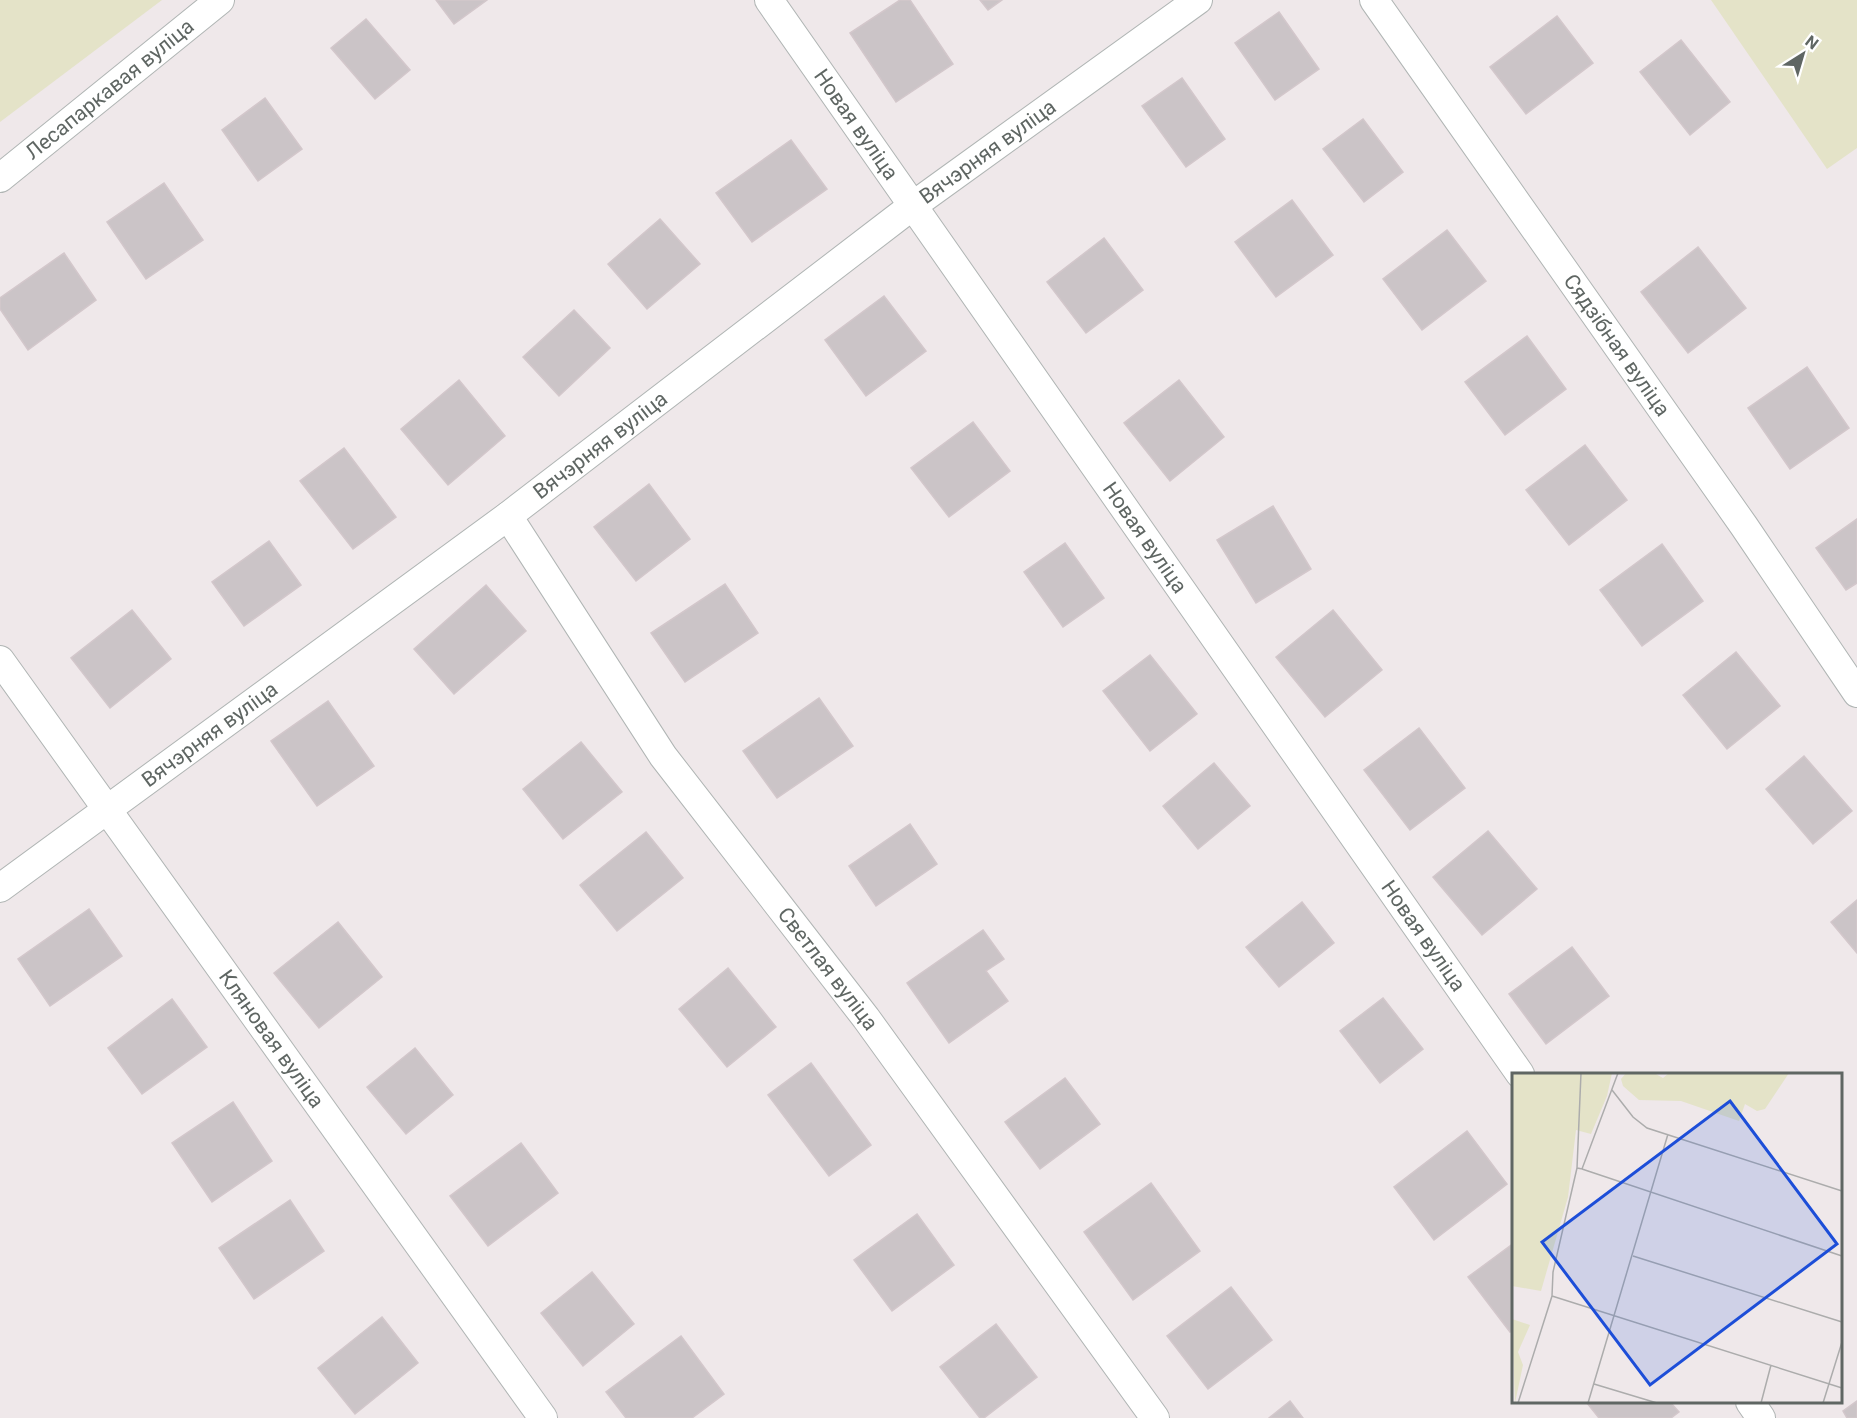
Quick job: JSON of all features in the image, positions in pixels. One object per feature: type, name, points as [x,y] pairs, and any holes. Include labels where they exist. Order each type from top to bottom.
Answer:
[{"type":"street","name":"Лесапаркавая вуліца","points":[[0,177],[220,0]]},
{"type":"street","name":"Новая вуліца","points":[[769,0],[911,207],[1519,1073]]},
{"type":"street","name":"Вячэрняя вуліца","points":[[0,888],[508,516],[911,207],[1198,0]]},
{"type":"street","name":"Сядзібная вуліца","points":[[1374,0],[1737,516],[1857,693]]},
{"type":"street","name":"Светлая вуліца","points":[[508,516],[663,756],[866,1018],[1155,1418]]},
{"type":"street","name":"Кляновая вуліца","points":[[0,660],[543,1418]]},
{"type":"street","points":[[1751,1403],[1761,1418]]},
{"type":"green space","points":[[0,0],[162,0],[0,122]]},
{"type":"green space","points":[[1711,0],[1857,0],[1857,148],[1827,169]]},
{"type":"building","points":[[436,0],[487,0],[454,24]]},
{"type":"building","points":[[900,0],[910,0],[953,64],[896,102],[850,33]]},
{"type":"building","points":[[980,0],[1002,0],[988,10]]},
{"type":"building","points":[[1279,12],[1319,69],[1275,100],[1235,43]]},
{"type":"building","points":[[1557,16],[1593,63],[1526,114],[1490,67]]},
{"type":"building","points":[[366,19],[410,70],[375,99],[331,48]]},
{"type":"building","points":[[1681,40],[1730,102],[1690,135],[1640,72]]},
{"type":"building","points":[[1182,78],[1225,139],[1186,167],[1142,106]]},
{"type":"building","points":[[265,98],[302,149],[258,181],[222,130]]},
{"type":"building","points":[[1363,119],[1403,172],[1364,202],[1323,149]]},
{"type":"building","points":[[791,140],[827,189],[752,242],[716,193]]},
{"type":"building","points":[[164,183],[203,240],[146,279],[107,222]]},
{"type":"building","points":[[1292,200],[1333,255],[1276,297],[1235,242]]},
{"type":"building","points":[[660,219],[700,264],[647,309],[608,264]]},
{"type":"building","points":[[1447,230],[1486,281],[1422,330],[1383,279]]},
{"type":"building","points":[[1104,238],[1143,290],[1086,333],[1047,282]]},
{"type":"building","points":[[1698,247],[1746,308],[1688,353],[1641,292]]},
{"type":"building","points":[[64,253],[96,300],[28,350],[0,309],[0,298]]},
{"type":"building","points":[[884,296],[926,351],[866,396],[825,340]]},
{"type":"building","points":[[574,310],[610,348],[559,396],[523,357]]},
{"type":"building","points":[[1527,336],[1566,389],[1505,435],[1465,382]]},
{"type":"building","points":[[1807,367],[1849,428],[1790,469],[1748,408]]},
{"type":"building","points":[[459,380],[505,436],[448,485],[401,429]]},
{"type":"building","points":[[1179,380],[1224,437],[1170,481],[1124,423]]},
{"type":"building","points":[[973,422],[1010,471],[949,517],[911,468]]},
{"type":"building","points":[[1585,445],[1627,500],[1569,545],[1526,490]]},
{"type":"building","points":[[344,448],[396,517],[353,549],[300,481]]},
{"type":"building","points":[[649,484],[690,539],[636,581],[594,527]]},
{"type":"building","points":[[1273,506],[1311,569],[1256,603],[1217,540]]},
{"type":"building","points":[[1857,519],[1857,583],[1846,590],[1816,548]]},
{"type":"building","points":[[269,541],[301,585],[244,626],[212,582]]},
{"type":"building","points":[[1065,543],[1104,598],[1063,627],[1024,572]]},
{"type":"building","points":[[1662,544],[1703,601],[1642,646],[1600,590]]},
{"type":"building","points":[[725,584],[758,633],[685,682],[651,633]]},
{"type":"building","points":[[486,585],[526,631],[454,694],[414,649]]},
{"type":"building","points":[[132,610],[171,659],[110,708],[71,658]]},
{"type":"building","points":[[1333,610],[1382,670],[1325,717],[1276,657]]},
{"type":"building","points":[[1736,652],[1780,706],[1727,749],[1683,695]]},
{"type":"building","points":[[1150,655],[1197,714],[1150,751],[1103,691]]},
{"type":"building","points":[[819,698],[853,746],[777,798],[743,751]]},
{"type":"building","points":[[328,701],[374,766],[317,806],[271,741]]},
{"type":"building","points":[[1419,728],[1465,788],[1410,830],[1364,770]]},
{"type":"building","points":[[581,742],[622,792],[563,839],[523,789]]},
{"type":"building","points":[[1804,756],[1852,811],[1813,844],[1766,789]]},
{"type":"building","points":[[1214,763],[1250,806],[1198,849],[1163,806]]},
{"type":"building","points":[[910,824],[937,864],[876,906],[849,866]]},
{"type":"building","points":[[1488,831],[1537,889],[1482,935],[1433,877]]},
{"type":"building","points":[[646,832],[683,878],[617,931],[580,885]]},
{"type":"building","points":[[1857,900],[1857,953],[1831,922]]},
{"type":"building","points":[[1302,902],[1334,943],[1279,987],[1246,947]]},
{"type":"building","points":[[89,909],[122,956],[50,1006],[18,959]]},
{"type":"building","points":[[338,922],[382,977],[319,1028],[274,973]]},
{"type":"building","points":[[983,930],[1004,959],[986,971],[1008,1001],[949,1043],[907,983]]},
{"type":"building","points":[[1572,947],[1609,996],[1546,1044],[1509,994]]},
{"type":"building","points":[[728,968],[776,1027],[727,1067],[679,1009]]},
{"type":"building","points":[[1383,998],[1423,1049],[1380,1083],[1340,1031]]},
{"type":"building","points":[[172,999],[207,1047],[142,1094],[108,1048]]},
{"type":"building","points":[[415,1048],[453,1095],[406,1134],[367,1087]]},
{"type":"building","points":[[811,1063],[871,1145],[829,1176],[768,1095]]},
{"type":"building","points":[[1065,1078],[1100,1124],[1040,1169],[1005,1122]]},
{"type":"building","points":[[233,1102],[272,1161],[212,1202],[172,1143]]},
{"type":"building","points":[[1467,1131],[1507,1184],[1434,1240],[1394,1187]]},
{"type":"building","points":[[521,1143],[558,1193],[488,1246],[450,1196]]},
{"type":"building","points":[[1151,1183],[1200,1251],[1133,1300],[1084,1232]]},
{"type":"building","points":[[290,1200],[324,1251],[254,1299],[219,1248]]},
{"type":"building","points":[[917,1214],[954,1265],[892,1311],[854,1260]]},
{"type":"building","points":[[1512,1244],[1512,1331],[1510,1332],[1468,1277]]},
{"type":"building","points":[[592,1272],[634,1324],[583,1366],[541,1313]]},
{"type":"building","points":[[1231,1287],[1272,1340],[1208,1389],[1167,1336]]},
{"type":"building","points":[[382,1317],[418,1363],[355,1414],[318,1368]]},
{"type":"building","points":[[996,1324],[1037,1377],[984,1418],[980,1418],[940,1367]]},
{"type":"building","points":[[681,1336],[724,1394],[692,1418],[626,1418],[606,1392]]},
{"type":"building","points":[[1290,1401],[1303,1418],[1269,1418]]},
{"type":"building","points":[[1857,1401],[1857,1418],[1847,1418],[1843,1411]]},
{"type":"building","points":[[1587,1403],[1671,1403],[1679,1412],[1671,1418],[1599,1418]]}]
